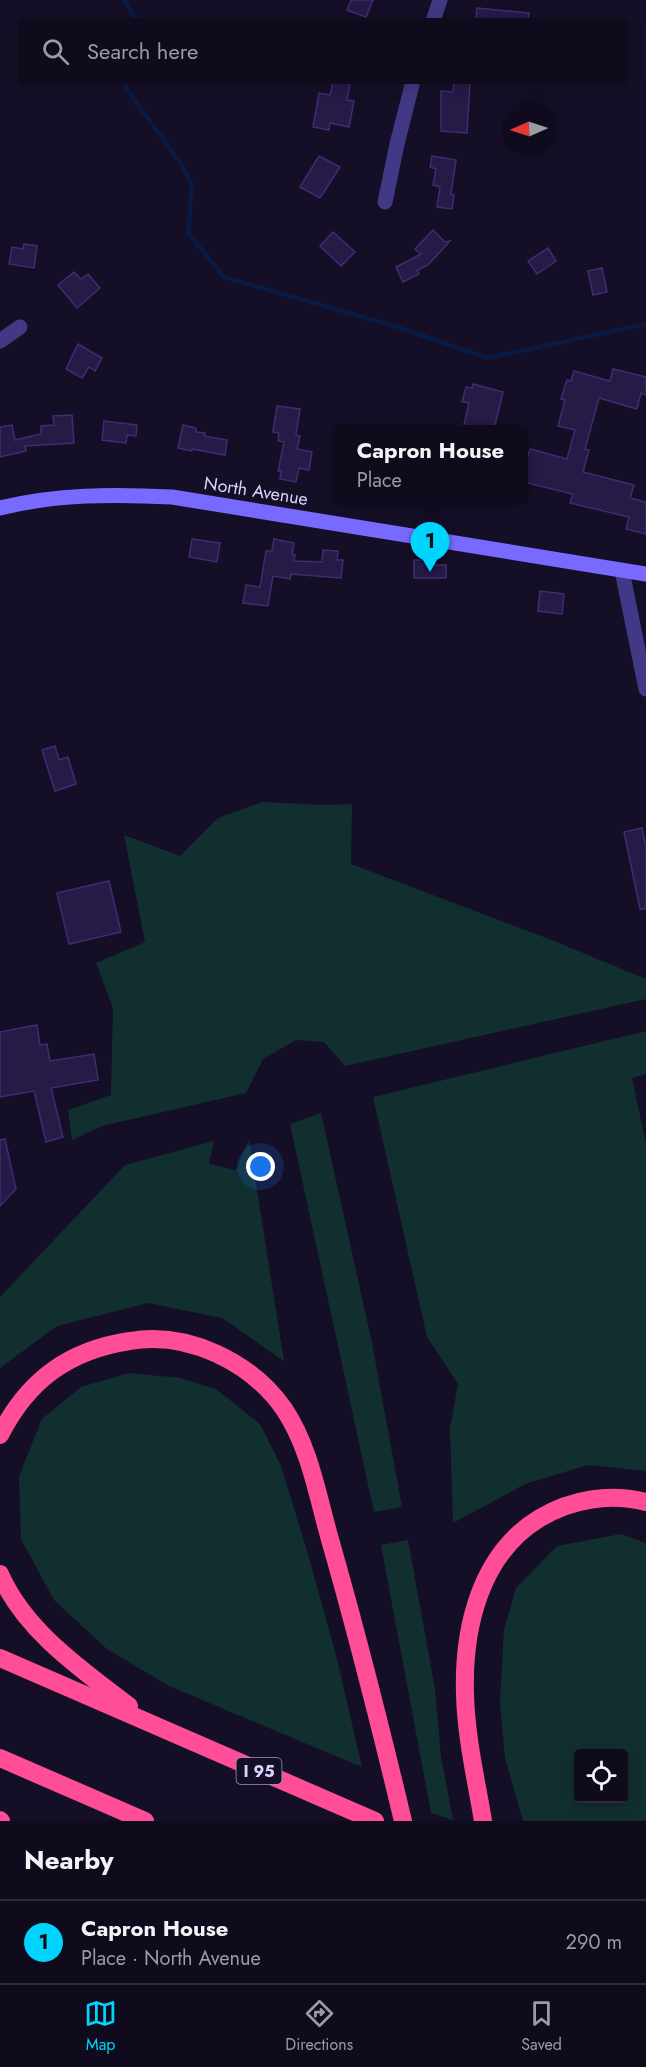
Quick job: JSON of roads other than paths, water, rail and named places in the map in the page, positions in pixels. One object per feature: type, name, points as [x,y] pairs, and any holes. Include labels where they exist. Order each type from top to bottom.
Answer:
[{"type":"highway","points":[[0,1435],[18,1404],[46,1376],[79,1355],[116,1343],[156,1340],[192,1345],[229,1360],[261,1383],[294,1425],[307,1457],[359,1645],[403,1821]]},
{"type":"highway","points":[[483,1821],[468,1733],[465,1693],[472,1623],[480,1592],[488,1574],[515,1538],[534,1522],[556,1510],[581,1501],[606,1498],[646,1502]]},
{"type":"highway","points":[[0,1574],[24,1612],[54,1645],[151,1724]]},
{"type":"highway","name":"I 95","points":[[0,1658],[375,1821]]},
{"type":"highway","points":[[0,1758],[145,1821]]},
{"type":"main road","name":"North Avenue","points":[[0,508],[62,497],[118,495],[171,497],[622,572],[646,574]]},
{"type":"street","points":[[434,18],[440,0]]},
{"type":"street","points":[[385,202],[412,84]]},
{"type":"street","points":[[0,341],[20,327]]},
{"type":"street","points":[[622,572],[646,689]]},
{"type":"waterway","points":[[124,0],[135,18]]},
{"type":"waterway","points":[[126,84],[125,87],[182,165],[192,185],[188,233],[224,277],[397,327],[488,358],[646,324]]},
{"type":"place","name":"Capron House","points":[[430,572]]}]
